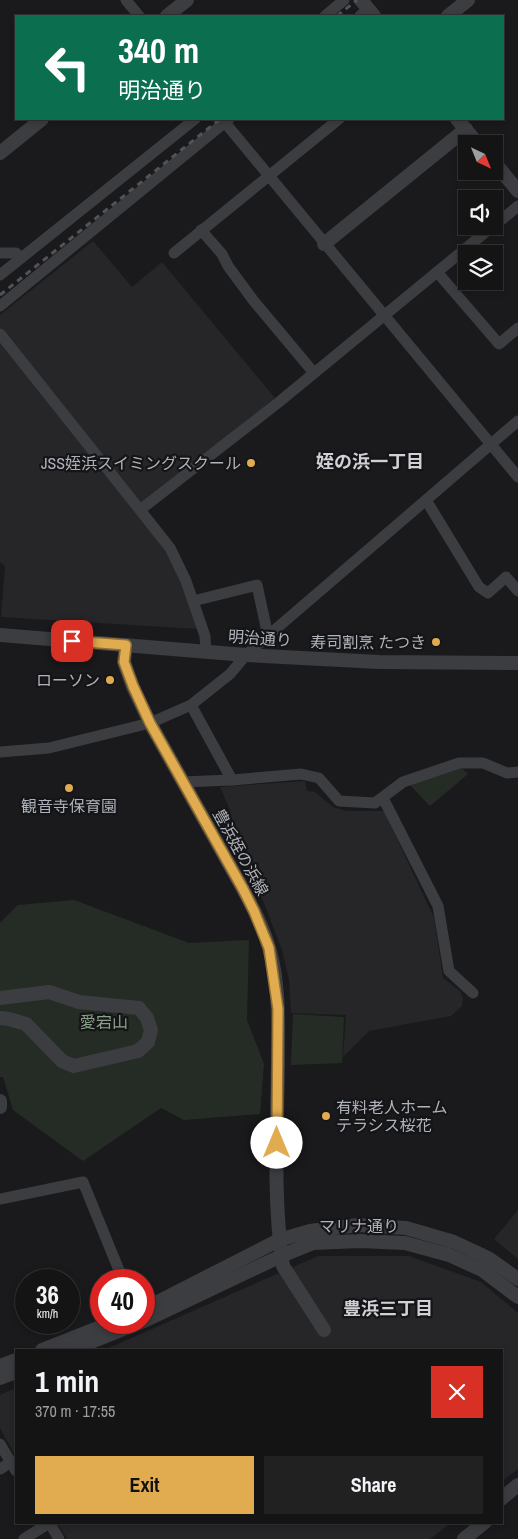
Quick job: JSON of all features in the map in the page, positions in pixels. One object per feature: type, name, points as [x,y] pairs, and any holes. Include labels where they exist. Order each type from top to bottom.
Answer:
[{"type":"street","points":[[126,0],[138,15]]},
{"type":"street","points":[[168,15],[188,0]]},
{"type":"street","points":[[326,15],[344,0]]},
{"type":"street","points":[[449,15],[468,0]]},
{"type":"street","points":[[0,153],[41,120]]},
{"type":"street","points":[[0,275],[194,120]]},
{"type":"street","points":[[0,306],[225,120],[383,316],[518,477]]},
{"type":"street","points":[[174,252],[338,120]]},
{"type":"street","points":[[324,244],[462,124],[471,135]]},
{"type":"street","points":[[503,173],[518,191]]},
{"type":"street","points":[[503,218],[518,206]]},
{"type":"street","points":[[202,230],[222,254],[228,266],[253,300],[314,373]]},
{"type":"street","points":[[140,510],[314,373],[482,235]]},
{"type":"street","points":[[0,253],[16,253],[21,258]]},
{"type":"street","points":[[437,272],[498,344],[518,328]]},
{"type":"street","points":[[0,334],[170,548],[186,581],[193,601],[205,636],[206,652]]},
{"type":"street","points":[[0,752],[49,748],[150,723],[191,705],[230,674],[246,655],[518,421]]},
{"type":"street","points":[[426,500],[479,587],[488,593],[506,577],[518,591]]},
{"type":"street","points":[[193,601],[258,585],[268,636]]},
{"type":"street","name":"明治通り","points":[[0,635],[246,655],[379,662],[518,663]]},
{"type":"street","name":"豊浜姪の浜線","points":[[126,645],[124,662],[150,723],[254,911],[269,948],[278,1009],[277,1215],[281,1256]]},
{"type":"street","points":[[191,705],[232,780]]},
{"type":"street","points":[[182,782],[301,774],[319,778],[339,801],[375,803],[403,782],[459,763],[483,763],[507,773],[518,772]]},
{"type":"street","points":[[383,798],[438,906],[449,971],[474,993]]},
{"type":"street","points":[[0,998],[49,992],[79,1002],[139,1008],[147,1018],[151,1030],[148,1042],[138,1051],[74,1066],[62,1061],[26,1024],[0,1018]]},
{"type":"street","points":[[0,1101],[0,1107]]},
{"type":"street","points":[[0,1199],[83,1182],[119,1269]]},
{"type":"street","name":"マリナ通り","points":[[155,1303],[280,1240],[310,1231],[358,1225],[406,1228],[454,1242],[488,1258],[518,1279]]},
{"type":"street","name":"マリナ通り","points":[[155,1316],[281,1256],[313,1243],[360,1241],[405,1243],[449,1255],[482,1270],[518,1297]]},
{"type":"street","points":[[281,1256],[283,1266],[324,1330]]},
{"type":"street","points":[[45,1349],[90,1331]]},
{"type":"street","name":"マリナ通り","points":[[74,1349],[112,1334]]},
{"type":"street","points":[[0,1366],[15,1360]]},
{"type":"street","points":[[0,1378],[15,1372]]},
{"type":"street","points":[[0,1444],[13,1466],[0,1469]]},
{"type":"street","points":[[503,1497],[518,1485]]},
{"type":"street","points":[[503,1507],[518,1496]]},
{"type":"street","points":[[24,1539],[47,1524]]},
{"type":"street","points":[[50,1524],[59,1539]]},
{"type":"street","points":[[454,1539],[471,1524]]},
{"type":"street","points":[[464,1539],[483,1524]]},
{"type":"shaded area","points":[[93,241],[132,287],[162,262],[275,398],[135,511],[164,549],[186,592],[198,629],[1,617],[5,566],[0,562],[0,315]]},
{"type":"shaded area","points":[[305,781],[307,791],[315,792],[333,807],[347,811],[384,811],[434,918],[443,978],[460,991],[463,998],[462,1006],[451,1016],[369,1031],[343,1057],[346,1015],[291,1013],[289,980],[282,950],[264,903],[216,818],[230,810],[220,787]]},
{"type":"shaded area","points":[[518,1210],[518,1259],[494,1239]]},
{"type":"shaded area","points":[[318,1256],[409,1256],[481,1282],[518,1313],[518,1469],[503,1480],[503,1349],[106,1349],[140,1334],[155,1334],[155,1328]]},
{"type":"shaded area","points":[[15,1388],[15,1455],[0,1428],[0,1395]]},
{"type":"shaded area","points":[[58,1524],[450,1524],[430,1539],[67,1539]]},
{"type":"green space","points":[[460,767],[468,774],[430,806],[410,785]]},
{"type":"green space","name":"愛宕山","points":[[74,900],[189,943],[249,940],[247,1020],[264,1064],[260,1114],[184,1120],[161,1108],[83,1161],[13,1110],[3,1077],[0,1077],[0,923],[18,905]]},
{"type":"green space","points":[[293,1014],[344,1017],[342,1063],[291,1065]]},
{"type":"railway","points":[[338,15],[357,0]]},
{"type":"railway","points":[[0,295],[219,120]]},
{"type":"place","name":"JSS姪浜スイミングスクール","points":[[251,463]]},
{"type":"place","name":"寿司割烹 たつき","points":[[436,642]]},
{"type":"place","name":"ローソン","points":[[110,680]]},
{"type":"place","name":"観音寺保育園","points":[[69,788]]},
{"type":"place","name":"有料老人ホーム テラシス桜花","points":[[326,1116]]},
{"type":"district","name":"姪の浜一丁目","points":[[370,462]]},
{"type":"district","name":"豊浜三丁目","points":[[388,1309]]},
{"type":"route","points":[[72,641],[126,645],[124,662],[150,723],[243,889],[262,929],[272,960],[278,1009],[277,1143]]}]
